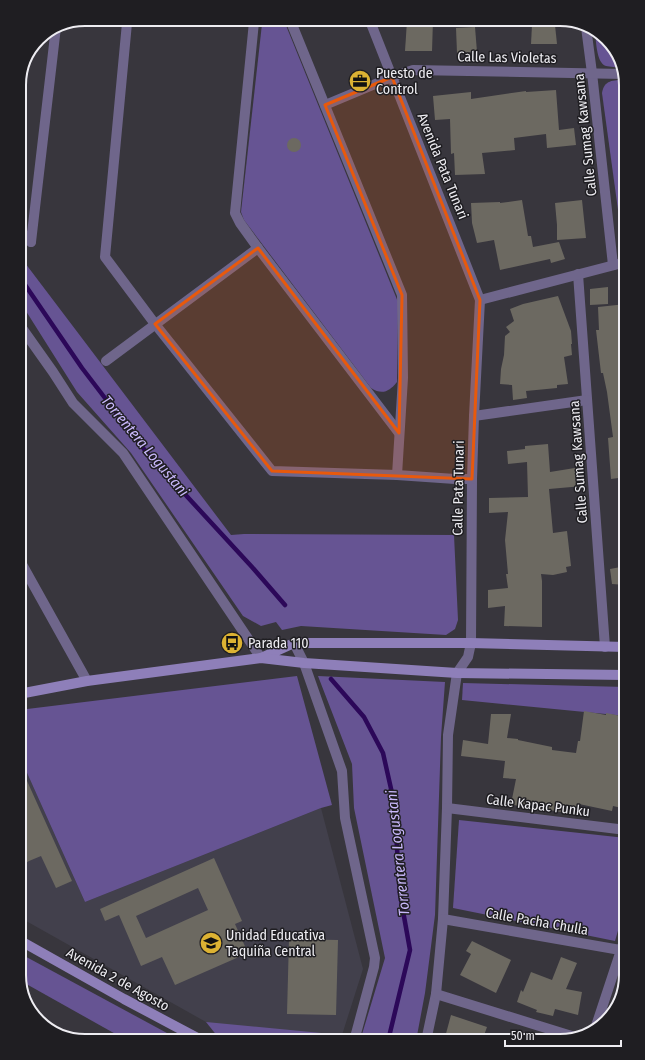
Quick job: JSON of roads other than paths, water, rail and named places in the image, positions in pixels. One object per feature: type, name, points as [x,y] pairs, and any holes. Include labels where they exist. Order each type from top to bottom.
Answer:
[{"type":"main road","points":[[261,658],[294,643],[471,643],[619,647]]},
{"type":"main road","points":[[26,693],[87,681],[261,658],[304,664],[457,674],[619,675]]},
{"type":"main road","name":"Avenida 2 de Agosto","points":[[26,944],[124,999],[191,1034]]},
{"type":"street","points":[[127,26],[105,257],[155,324],[272,471],[472,479]]},
{"type":"street","points":[[255,26],[235,213],[240,223],[258,248],[399,433]]},
{"type":"street","points":[[293,26],[402,295],[403,378],[397,475]]},
{"type":"street","name":"Avenida Pata Tunari","points":[[372,26],[480,300]]},
{"type":"street","name":"Calle Sumag Kawsana","points":[[587,32],[613,265]]},
{"type":"street","points":[[26,237],[31,242],[55,35]]},
{"type":"street","name":"Calle Las Violetas","points":[[325,105],[392,77],[413,70],[618,74]]},
{"type":"street","points":[[106,361],[258,248]]},
{"type":"street","points":[[480,300],[619,264]]},
{"type":"street","name":"Calle Sumag Kawsana","points":[[578,274],[605,647]]},
{"type":"street","name":"Calle Pata Tunari","points":[[457,674],[468,657],[471,643],[472,479],[480,300]]},
{"type":"street","points":[[26,334],[73,403],[123,453],[261,658]]},
{"type":"street","points":[[474,416],[587,400]]},
{"type":"street","points":[[26,572],[87,681]]},
{"type":"street","points":[[294,643],[304,664],[342,771],[345,818],[375,958],[374,968],[356,1034]]},
{"type":"street","points":[[427,1034],[436,994],[443,919],[448,808],[448,735],[457,674]]},
{"type":"street","name":"Calle Kapac Punku","points":[[448,808],[619,829]]},
{"type":"street","name":"Calle Pacha Chulla","points":[[443,919],[619,950]]},
{"type":"street","points":[[598,1019],[619,962]]},
{"type":"street","points":[[436,994],[564,1033]]},
{"type":"waterway","name":"Torrentera Logustani","points":[[26,286],[82,368],[147,453],[285,605]]},
{"type":"waterway","name":"Torrentera Logustani","points":[[331,679],[364,717],[383,753],[394,802],[400,894],[410,950],[390,1034]]},
{"type":"place","name":"Puesto de Control","points":[[360,81]]},
{"type":"place","name":"Parada 110","points":[[232,643]]},
{"type":"place","name":"Unidad Educativa Taquiña Central","points":[[211,943]]}]
